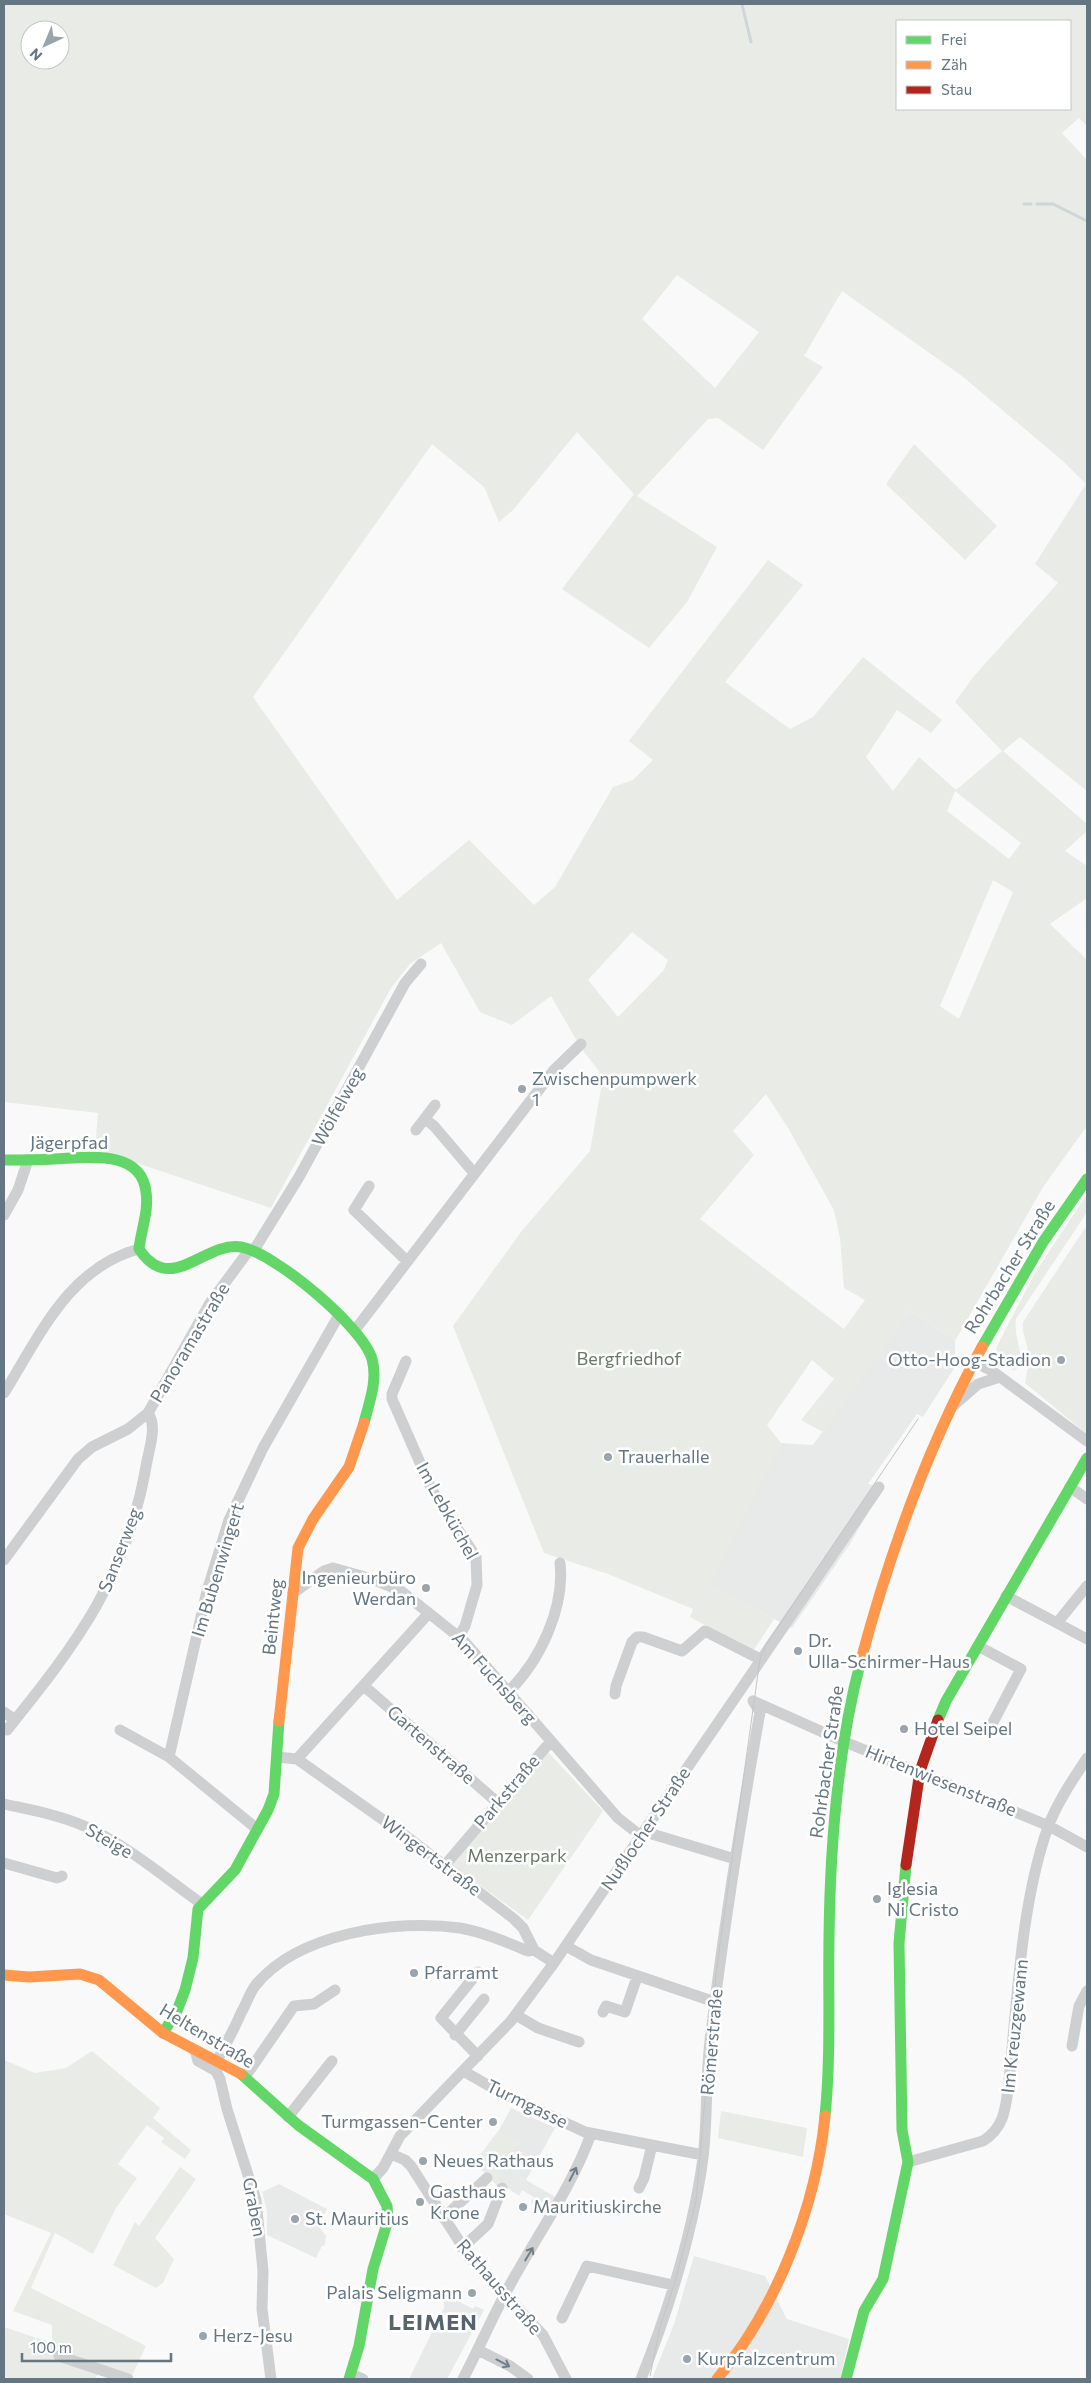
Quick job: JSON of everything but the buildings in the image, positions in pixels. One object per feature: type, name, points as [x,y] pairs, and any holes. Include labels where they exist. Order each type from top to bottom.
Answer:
[{"type":"street","name":"Wölfelweg","points":[[252,1249],[299,1177],[405,983],[421,964]]},
{"type":"street","points":[[355,1330],[557,1066],[580,1044]]},
{"type":"street","points":[[416,1130],[435,1105]]},
{"type":"street","points":[[425,1119],[434,1126],[474,1173]]},
{"type":"street","name":"Jägerpfad","points":[[4,1160],[101,1158],[123,1162],[134,1168],[143,1180],[146,1192],[139,1250]]},
{"type":"street","points":[[4,1215],[18,1190],[28,1160]]},
{"type":"street","name":"Rohrbacher Straße","points":[[717,2379],[733,2360],[759,2318],[796,2242],[814,2182],[824,2128],[826,2100],[828,1912],[832,1852],[845,1742],[862,1655],[888,1565],[916,1486],[950,1407],[973,1361],[1028,1265],[1087,1179]]},
{"type":"street","points":[[369,1186],[351,1214],[407,1262]]},
{"type":"street","points":[[4,1393],[45,1324],[75,1287],[101,1266],[120,1255],[139,1250],[152,1264],[173,1269],[226,1248],[252,1249]]},
{"type":"street","name":"Beintweg","points":[[163,2033],[177,2011],[185,1990],[193,1958],[195,1917],[202,1904],[235,1870],[274,1794],[296,1558],[301,1538],[350,1464],[362,1432],[373,1385],[371,1357],[355,1330],[279,1266],[252,1249]]},
{"type":"street","name":"Panoramastraße","points":[[4,1560],[83,1453],[128,1429],[148,1413],[210,1304],[252,1249]]},
{"type":"street","name":"Im Bubenwingert","points":[[169,1757],[208,1591],[229,1520],[263,1448],[339,1315]]},
{"type":"street","name":"Im Lebküchel","points":[[406,1361],[392,1394],[392,1399],[432,1490],[476,1560],[477,1585],[465,1626],[459,1636]]},
{"type":"street","points":[[973,1361],[1000,1377],[1087,1441]]},
{"type":"street","points":[[950,1407],[978,1384],[1000,1377]]},
{"type":"street","name":"Sanserweg","points":[[7,1730],[77,1639],[115,1574],[135,1516],[144,1478],[152,1431],[151,1419],[148,1413]]},
{"type":"street","points":[[846,2379],[864,2312],[883,2279],[908,2162],[902,2130],[899,1943],[908,1849],[920,1771],[946,1701],[1087,1458]]},
{"type":"street","name":"Nußlocher Straße","points":[[391,2154],[400,2136],[465,2072],[516,2015],[566,1946],[879,1487]]},
{"type":"street","points":[[1070,1487],[1087,1499]]},
{"type":"street","points":[[508,1692],[524,1676],[550,1627],[559,1596],[560,1562]]},
{"type":"street","name":"Am Fuchsberg","points":[[293,1593],[324,1571],[336,1568],[395,1588],[459,1636],[618,1818],[643,1833],[735,1858]]},
{"type":"street","points":[[1058,1623],[1087,1586]]},
{"type":"street","points":[[1006,1596],[1087,1638]]},
{"type":"street","points":[[277,1757],[297,1759],[429,1613]]},
{"type":"street","points":[[615,1694],[632,1642],[637,1637],[643,1637],[682,1651],[705,1631],[760,1659]]},
{"type":"street","points":[[978,1646],[1021,1669],[990,1728]]},
{"type":"street","name":"Gartenstraße","points":[[364,1686],[498,1803]]},
{"type":"street","name":"Hirtenwiesenstraße","points":[[739,1692],[752,1701],[845,1742],[920,1771],[1049,1826],[1087,1847]]},
{"type":"street","name":"Römerstraße","points":[[642,2379],[672,2288],[699,2184],[703,2155],[709,2047],[735,1858],[760,1712],[752,1701]]},
{"type":"street","points":[[4,1712],[15,1720]]},
{"type":"street","points":[[120,1730],[169,1757],[257,1829]]},
{"type":"street","name":"Parkstraße","points":[[444,1866],[551,1742]]},
{"type":"street","name":"Im Kreuzgewann","points":[[908,2162],[983,2141],[992,2135],[1002,2121],[1008,2090],[1030,1897],[1049,1826],[1061,1800],[1087,1758]]},
{"type":"street","name":"Wingertstraße","points":[[297,1759],[520,1924],[534,1950],[554,1963]]},
{"type":"street","name":"Steige","points":[[4,1804],[54,1816],[100,1834],[126,1850],[202,1904]]},
{"type":"street","points":[[4,1863],[57,1878],[62,1876]]},
{"type":"street","points":[[217,2061],[256,1985],[274,1966],[293,1954],[334,1938],[387,1928],[431,1925],[472,1931],[528,1951],[534,1950]]},
{"type":"street","points":[[566,1946],[591,1960],[715,2002]]},
{"type":"street","points":[[478,1972],[441,2018],[455,2035],[478,2056]]},
{"type":"street","name":"Heltenstraße","points":[[4,1975],[30,1978],[65,1974],[88,1975],[104,1983],[163,2033],[245,2077],[288,2118],[373,2180]]},
{"type":"street","points":[[606,2005],[625,2012],[637,1977]]},
{"type":"street","points":[[245,2077],[294,2006],[314,2004],[335,1990]]},
{"type":"street","points":[[1072,2046],[1079,2006],[1087,1990]]},
{"type":"street","points":[[455,2035],[484,1999]]},
{"type":"street","points":[[516,2015],[538,2028],[579,2042]]},
{"type":"street","name":"Graben","points":[[195,2050],[198,2061],[216,2071],[220,2079],[227,2109],[256,2200],[262,2262],[262,2309],[271,2379]]},
{"type":"street","points":[[288,2118],[332,2061]]},
{"type":"street","name":"Turmgasse","points":[[465,2072],[501,2093],[591,2134],[703,2155]]},
{"type":"street","points":[[464,2379],[504,2296],[553,2213],[585,2151],[591,2134]]},
{"type":"street","points":[[638,2188],[644,2178],[652,2145]]},
{"type":"street","points":[[363,2379],[350,2377],[359,2346],[373,2269],[388,2220],[387,2206],[373,2180],[391,2154]]},
{"type":"street","name":"Rathausstraße","points":[[391,2154],[409,2163],[462,2248],[504,2296],[543,2335],[566,2379]]},
{"type":"street","points":[[443,2218],[488,2178]]},
{"type":"street","points":[[462,2248],[488,2224],[502,2188]]},
{"type":"street","points":[[562,2318],[586,2266],[672,2288]]},
{"type":"street","points":[[478,2350],[527,2379]]},
{"type":"street","points":[[58,2356],[128,2379]]},
{"type":"shaded area","points":[[910,1310],[955,1341],[955,1367],[923,1417],[917,1414],[868,1484],[883,1487],[850,1544],[792,1628],[710,1586],[781,1443],[813,1445]]},
{"type":"shaded area","points":[[511,2108],[555,2128],[526,2180],[557,2198],[549,2213],[531,2202],[534,2197],[522,2190],[519,2196],[481,2169],[487,2163],[481,2154],[499,2130]]},
{"type":"shaded area","name":"St. Mauritius","points":[[279,2184],[327,2209],[319,2227],[326,2236],[325,2245],[322,2246],[316,2258],[267,2235],[267,2211],[262,2192]]},
{"type":"shaded area","points":[[694,2256],[765,2276],[787,2319],[849,2339],[840,2379],[652,2379],[674,2324]]},
{"type":"shaded area","points":[[444,2290],[459,2297],[458,2301],[473,2309],[475,2306],[484,2310],[447,2379],[409,2379],[444,2308]]},
{"type":"green space","name":"Bergfriedhof","points":[[4,4],[1087,4],[1087,126],[1079,118],[1062,133],[1087,160],[1087,791],[1020,737],[1003,751],[1087,824],[1087,831],[1065,851],[1087,866],[1087,898],[1050,924],[1087,960],[1087,1126],[1043,1187],[955,1341],[910,1310],[823,1432],[801,1420],[834,1379],[812,1360],[767,1425],[781,1443],[711,1586],[774,1619],[753,1651],[690,1617],[693,1609],[608,1574],[544,1553],[453,1326],[521,1232],[590,1151],[601,1089],[599,1071],[581,1048],[551,996],[512,1025],[480,1012],[441,943],[410,964],[391,988],[271,1208],[95,1149],[98,1113],[4,1102]],"holes":[[[677,275],[759,332],[715,388],[642,319]],[[842,291],[962,376],[1063,461],[1086,484],[1035,564],[1058,583],[974,676],[955,702],[1002,751],[956,790],[919,757],[893,791],[866,757],[897,710],[931,733],[942,720],[863,657],[813,717],[790,729],[725,682],[803,585],[768,560],[629,741],[653,760],[633,780],[613,787],[555,887],[534,905],[469,840],[397,900],[253,697],[432,444],[484,487],[499,522],[513,510],[577,432],[634,494],[562,589],[649,648],[687,602],[717,547],[637,496],[708,419],[718,418],[763,450],[823,367],[804,356]],[[955,791],[1021,843],[1009,859],[947,811]],[[993,880],[1013,892],[959,1019],[940,1006]],[[632,932],[668,960],[664,970],[618,1017],[588,980]],[[766,1094],[788,1128],[834,1210],[840,1238],[844,1288],[865,1300],[844,1329],[700,1219],[754,1155],[733,1131]]]},
{"type":"green space","points":[[914,444],[997,526],[965,560],[886,484]]},
{"type":"green space","points":[[1087,1194],[1087,1212],[1016,1319],[1016,1335],[1022,1363],[1014,1371],[998,1357],[996,1348],[1035,1273]]},
{"type":"green space","points":[[1087,1225],[1087,1434],[1025,1383],[1028,1355],[1023,1322]]},
{"type":"green space","name":"Menzerpark","points":[[547,1751],[603,1811],[528,1920],[451,1864]]},
{"type":"green space","points":[[92,2051],[160,2108],[153,2118],[191,2150],[185,2159],[161,2142],[164,2138],[147,2125],[118,2164],[137,2178],[116,2208],[93,2254],[55,2233],[31,2288],[146,2346],[131,2378],[101,2371],[94,2379],[4,2379],[4,2327],[52,2343],[52,2325],[13,2311],[51,2233],[4,2214],[4,2060],[35,2073],[66,2068]]},
{"type":"green space","points":[[721,2111],[807,2128],[803,2157],[718,2138]]},
{"type":"green space","points":[[499,2130],[522,2143],[505,2157],[501,2167],[499,2188],[481,2169],[487,2163],[481,2154]]},
{"type":"green space","points":[[180,2167],[196,2179],[155,2238],[174,2259],[163,2283],[156,2288],[113,2265],[135,2222],[139,2226]]},
{"type":"waterway","points":[[742,4],[751,42]]},
{"type":"waterway","points":[[1024,204],[1031,204]]},
{"type":"waterway","points":[[1037,204],[1053,204],[1087,221]]},
{"type":"tram line","points":[[650,2376],[660,2327],[675,2282],[696,2201],[716,1974],[760,1659],[767,1643],[918,1419]]},
{"type":"traffic: fast","points":[[4,1160],[95,1157],[123,1162],[134,1168],[142,1178],[146,1192],[146,1213],[139,1249],[151,1262],[163,1268],[176,1268],[227,1247],[241,1247],[256,1252],[295,1277],[316,1293],[353,1329],[365,1345],[372,1359],[374,1375],[364,1423]]},
{"type":"traffic: fast","points":[[982,1347],[1043,1242],[1087,1179]]},
{"type":"traffic: fast","points":[[938,1720],[946,1701],[1087,1458]]},
{"type":"traffic: fast","points":[[825,2116],[828,2072],[830,1903],[833,1833],[846,1728],[861,1660]]},
{"type":"traffic: fast","points":[[163,2033],[177,2011],[185,1990],[193,1958],[198,1909],[235,1870],[268,1810],[274,1794],[279,1721]]},
{"type":"traffic: fast","points":[[846,2379],[864,2311],[883,2279],[908,2162],[902,2130],[899,1943],[906,1865]]},
{"type":"traffic: fast","points":[[241,2074],[298,2125],[373,2179],[387,2206],[388,2220],[373,2269],[359,2346],[349,2379]]},
{"type":"traffic: slow","points":[[861,1660],[872,1619],[912,1500],[944,1422],[982,1347]]},
{"type":"traffic: slow","points":[[279,1721],[298,1548],[313,1519],[349,1467],[364,1423]]},
{"type":"traffic: slow","points":[[4,1975],[29,1977],[80,1974],[99,1980],[163,2033],[241,2074]]},
{"type":"traffic: slow","points":[[717,2379],[758,2321],[790,2255],[813,2186],[825,2116]]},
{"type":"traffic: jam","points":[[906,1865],[920,1771],[938,1720]]},
{"type":"place","name":"Zwischenpumpwerk 1","points":[[522,1089]]},
{"type":"place","name":"Otto-Hoog-Stadion","points":[[1061,1360]]},
{"type":"place","name":"Trauerhalle","points":[[608,1457]]},
{"type":"place","name":"Ingenieurbüro Werdan","points":[[426,1588]]},
{"type":"place","name":"Dr. Ulla-Schirmer-Haus","points":[[798,1651]]},
{"type":"place","name":"Hotel Seipel","points":[[904,1729]]},
{"type":"place","name":"Iglesia Ni Cristo","points":[[877,1899]]},
{"type":"place","name":"Pfarramt","points":[[414,1973]]},
{"type":"place","name":"Turmgassen-Center","points":[[493,2122]]},
{"type":"place","name":"Neues Rathaus","points":[[423,2161]]},
{"type":"place","name":"Gasthaus Krone","points":[[420,2202]]},
{"type":"place","name":"Mauritiuskirche","points":[[523,2207]]},
{"type":"place","name":"St. Mauritius","points":[[295,2219]]},
{"type":"place","name":"Palais Seligmann","points":[[472,2293]]},
{"type":"place","name":"Herz-Jesu","points":[[203,2336]]},
{"type":"place","name":"Kurpfalzcentrum","points":[[687,2359]]},
{"type":"district","name":"LEIMEN","points":[[433,2322]]}]
